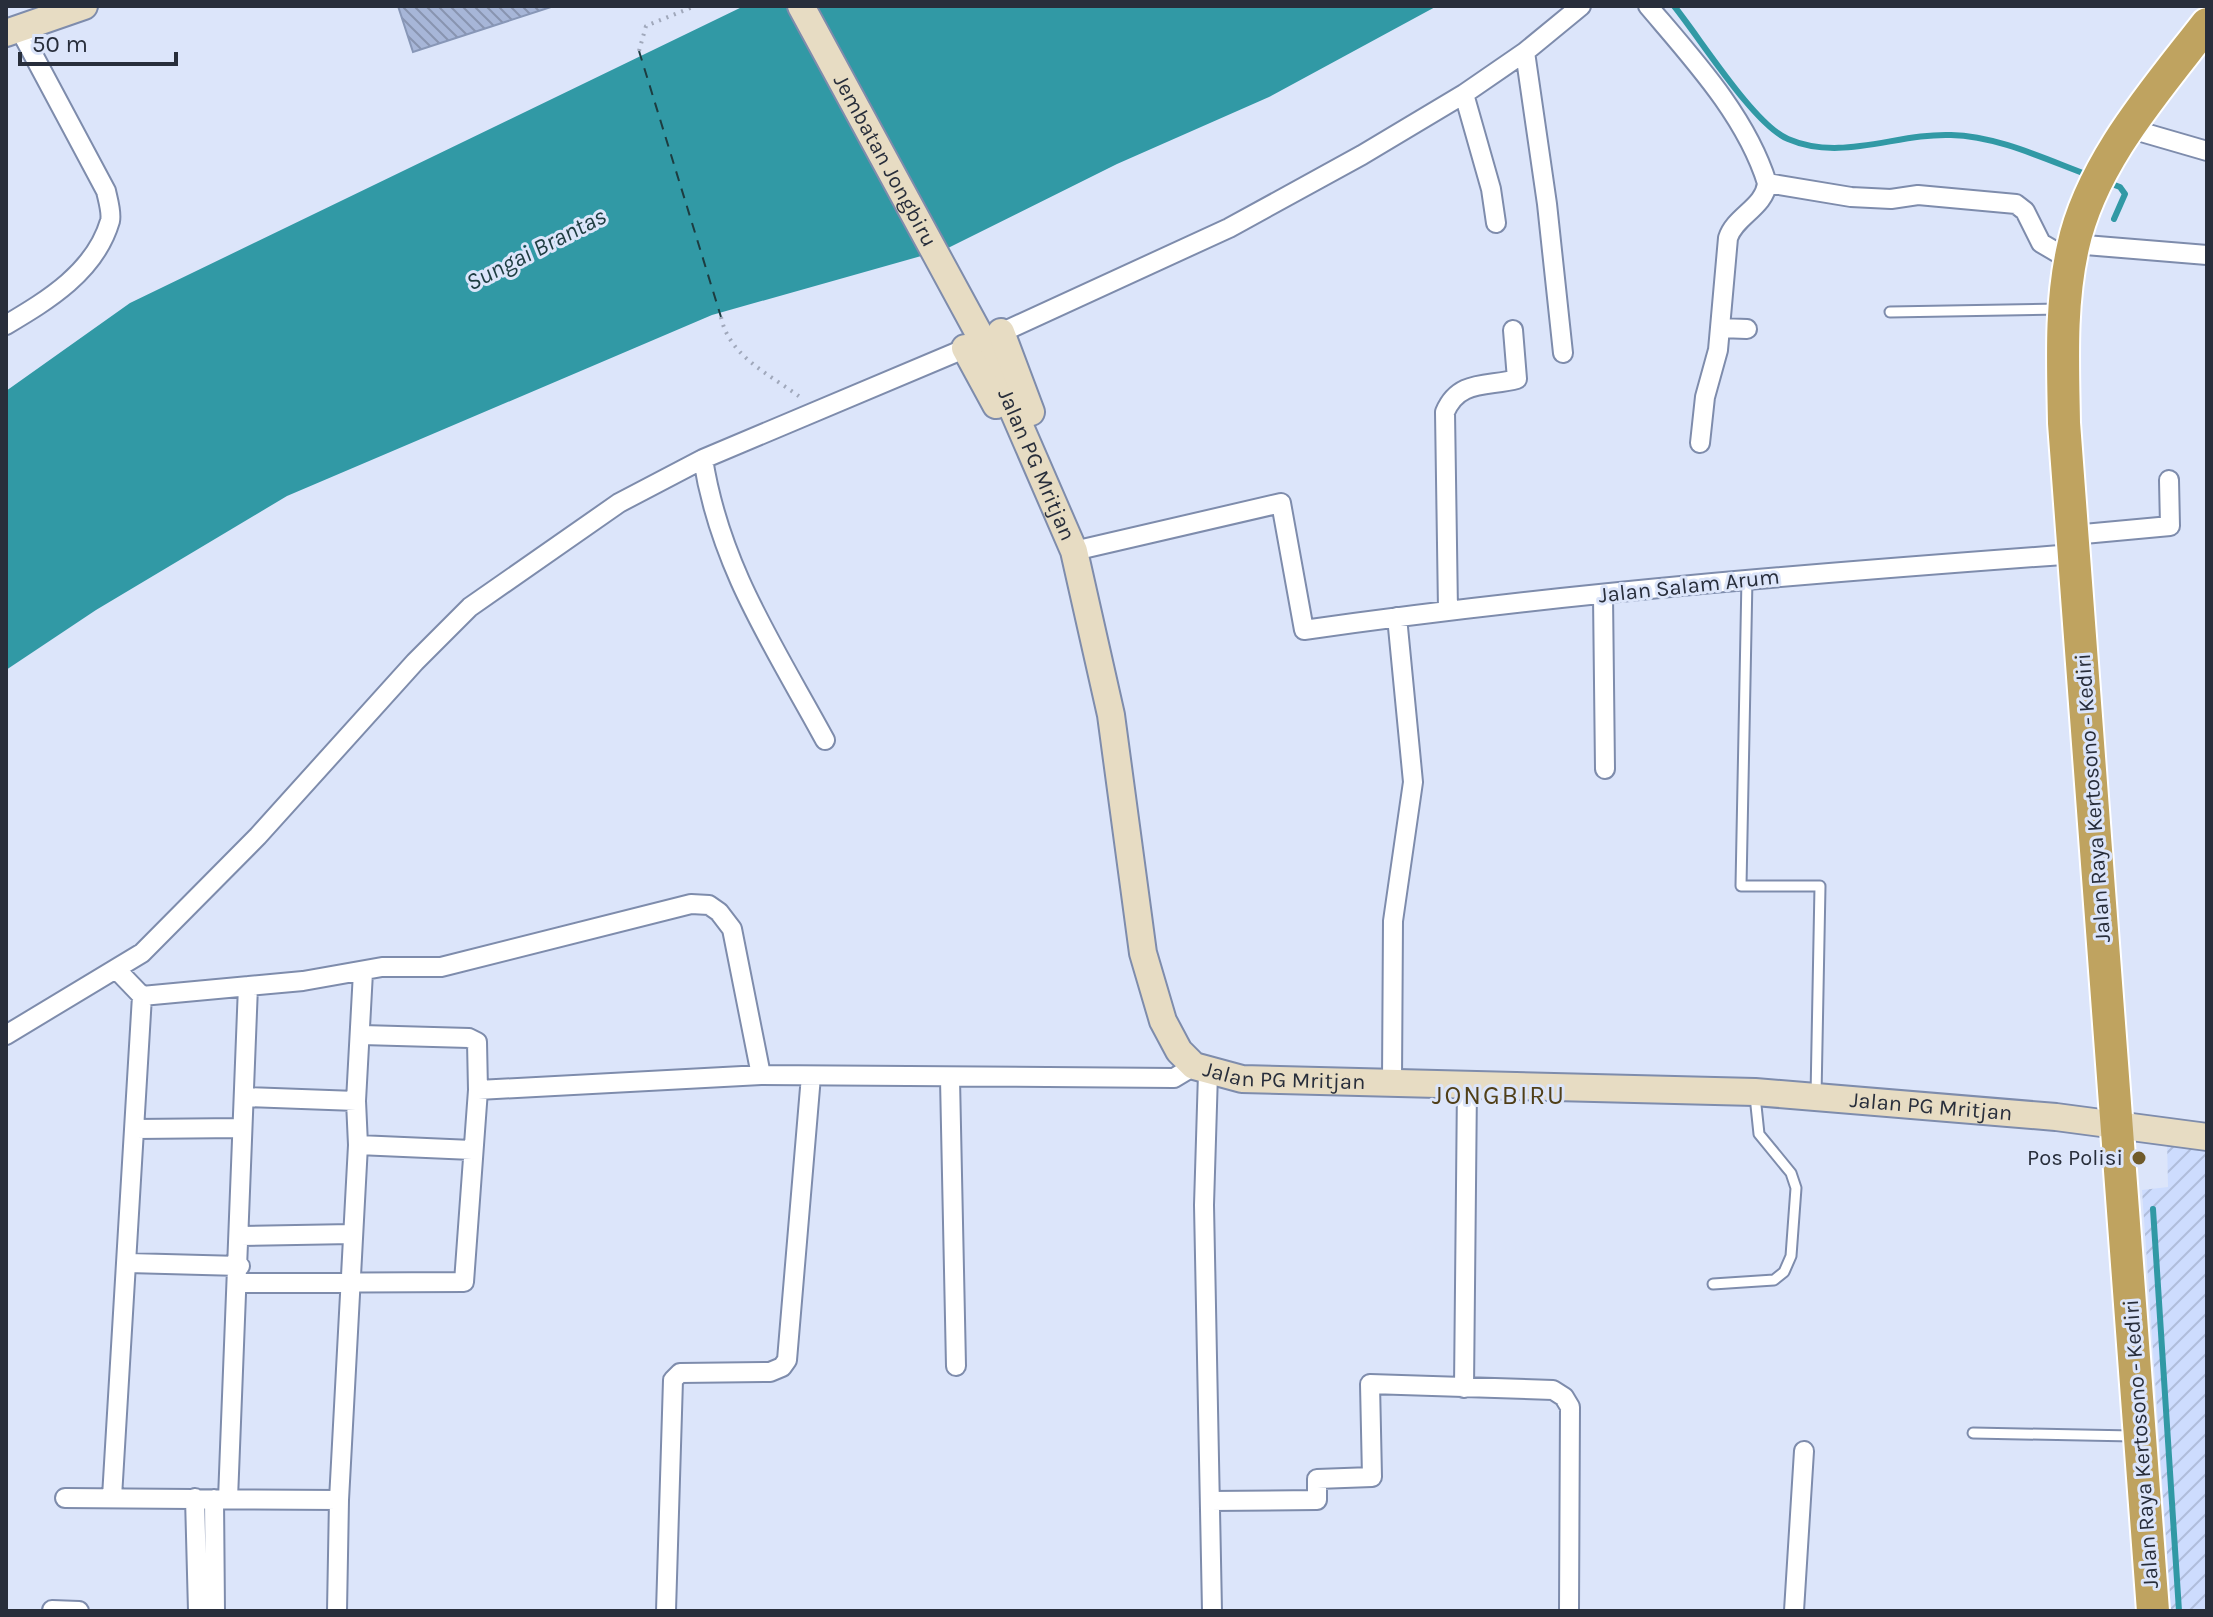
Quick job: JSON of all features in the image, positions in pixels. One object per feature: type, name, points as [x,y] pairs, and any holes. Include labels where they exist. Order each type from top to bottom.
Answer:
[{"type":"highway","name":"Jalan Raya Kertosono - Kediri","points":[[2153,1611],[2064,423],[2064,309],[2072,252],[2093,190],[2124,139],[2207,24]]},
{"type":"main road","points":[[13,31],[84,6]]},
{"type":"main road","name":"Jembatan Jongbiru","points":[[801,6],[969,315]]},
{"type":"main road","name":"Jalan PG Mritjan","points":[[969,315],[1040,467],[1074,551],[1111,715],[1143,953],[1163,1021],[1179,1051],[1201,1069],[1242,1079],[1755,1092],[2056,1117],[2119,1128],[2207,1137]]},
{"type":"street","points":[[6,1035],[142,953],[258,836],[470,607],[619,503],[703,459],[983,341],[1229,228],[1362,155],[1464,94],[1525,52],[1581,6]]},
{"type":"street","points":[[1648,6],[1751,142],[1767,183],[1762,199],[1736,222],[1728,238],[1716,365],[1705,397],[1700,443]]},
{"type":"street","points":[[6,325],[58,294],[95,252],[111,219],[106,191],[13,31]]},
{"type":"street","points":[[1525,52],[1547,204],[1563,353]]},
{"type":"street","points":[[1464,94],[1491,189],[1496,223]]},
{"type":"street","points":[[2124,139],[2207,151]]},
{"type":"street","points":[[1767,183],[1851,197],[1891,199],[1918,195],[2016,204],[2025,211],[2041,243],[2072,252],[2207,255]]},
{"type":"street","points":[[1720,328],[1747,329]]},
{"type":"street","points":[[1448,610],[1445,412],[1453,397],[1462,390],[1517,379],[1513,330]]},
{"type":"street","points":[[703,459],[720,536],[740,585],[825,740]]},
{"type":"street","name":"Jalan Salam Arum","points":[[1074,551],[1281,503],[1304,630],[1448,610],[2074,544],[2170,526],[2169,480]]},
{"type":"street","points":[[1603,596],[1605,769]]},
{"type":"street","points":[[1392,1081],[1393,921],[1413,782],[1397,617]]},
{"type":"street","points":[[142,996],[248,986],[382,967],[441,967],[485,958],[614,921],[691,904],[709,905],[732,929],[761,1075]]},
{"type":"street","points":[[112,1497],[142,996],[117,970]]},
{"type":"street","points":[[337,1611],[339,1500],[358,1145],[356,1101],[362,1035],[363,972]]},
{"type":"street","points":[[215,1611],[239,1275],[248,986]]},
{"type":"street","points":[[128,1263],[349,1283],[464,1282],[479,1047],[469,1038],[362,1035]]},
{"type":"street","points":[[478,1090],[761,1075],[950,1079],[1174,1078],[1201,1069],[1212,1611]]},
{"type":"street","points":[[666,1611],[673,1380],[680,1373],[770,1372],[782,1367],[787,1360],[811,1076]]},
{"type":"street","points":[[950,1079],[956,1366]]},
{"type":"street","points":[[1464,1388],[1467,1085]]},
{"type":"street","points":[[244,1097],[356,1101]]},
{"type":"street","points":[[135,1129],[242,1128]]},
{"type":"street","points":[[358,1145],[472,1150]]},
{"type":"street","points":[[241,1236],[352,1234]]},
{"type":"street","points":[[1210,1501],[1317,1500],[1317,1479],[1372,1477],[1370,1384],[1553,1390],[1564,1397],[1570,1407],[1569,1611]]},
{"type":"street","points":[[1794,1611],[1804,1451]]},
{"type":"street","points":[[65,1498],[339,1500]]},
{"type":"street","points":[[195,1498],[198,1611]]},
{"type":"street","points":[[52,1610],[79,1611]]},
{"type":"lane","points":[[1890,312],[2064,309]]},
{"type":"lane","points":[[1747,578],[1741,886],[1820,886],[1816,1097]]},
{"type":"lane","points":[[1713,1284],[1774,1280],[1784,1272],[1791,1256],[1796,1188],[1791,1173],[1759,1134],[1755,1092]]},
{"type":"lane","points":[[1973,1433],[2141,1437]]},
{"type":"path","points":[[639,51],[646,26],[695,6]]},
{"type":"path","points":[[721,317],[725,335],[734,349],[818,410]]},
{"type":"shaded area","points":[[2167,1138],[2207,1142],[2207,1611],[2171,1611],[2142,1190],[2168,1187]]},
{"type":"water","name":"Sungai Brantas","points":[[744,6],[1437,6],[1269,97],[1117,164],[946,249],[712,315],[287,496],[96,610],[6,670],[6,391],[130,303]]},
{"type":"building","points":[[398,6],[554,6],[413,52]]},
{"type":"waterway","points":[[1674,6],[1744,99],[1774,131],[1788,139],[1828,148],[1931,136],[1969,136],[2022,150],[2091,176]]},
{"type":"waterway","points":[[2109,183],[2120,187],[2125,194],[2114,219]]},
{"type":"waterway","points":[[2153,1209],[2179,1611]]},
{"type":"ferry route","points":[[639,51],[721,317]]},
{"type":"place","name":"Pos Polisi","points":[[2139,1158]]},
{"type":"district","name":"JONGBIRU","points":[[1499,1095]]}]
